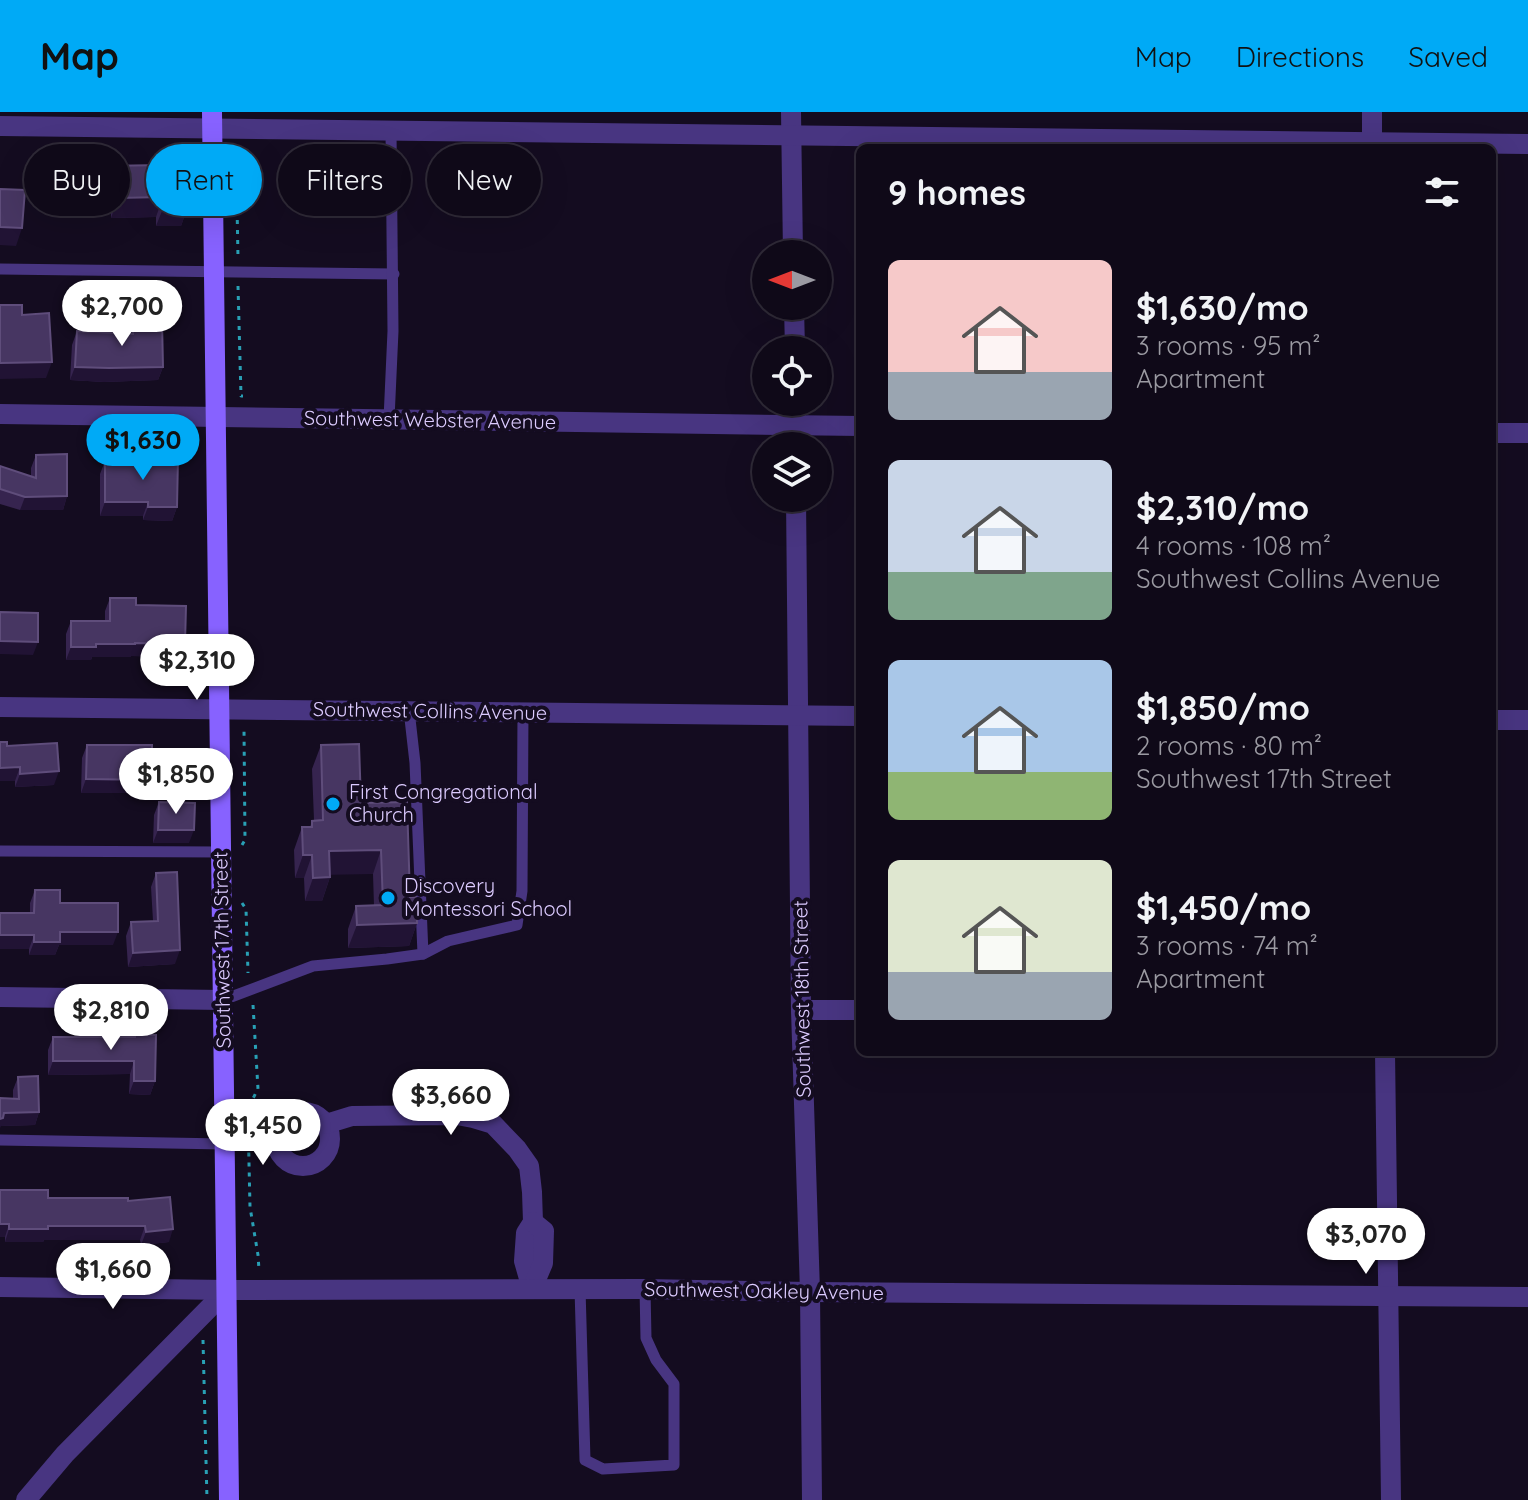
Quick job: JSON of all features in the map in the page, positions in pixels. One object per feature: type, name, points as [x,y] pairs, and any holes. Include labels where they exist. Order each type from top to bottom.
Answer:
[{"type":"main road","name":"Southwest 17th Street","points":[[212,120],[229,1500]]},
{"type":"street","points":[[791,112],[793,240]]},
{"type":"street","points":[[1372,112],[1372,144]]},
{"type":"street","points":[[0,126],[212,120],[236,129],[1314,144]]},
{"type":"street","points":[[1496,144],[1528,144]]},
{"type":"street","name":"Southwest Webster Avenue","points":[[0,414],[389,419],[752,434]]},
{"type":"street","name":"Southwest Webster Avenue","points":[[822,432],[856,427]]},
{"type":"street","points":[[1496,433],[1528,433]]},
{"type":"street","name":"Southwest 18th Street","points":[[796,512],[801,1010],[810,1292],[812,1500]]},
{"type":"street","name":"Southwest Collins Avenue","points":[[0,707],[856,716]]},
{"type":"street","points":[[1496,720],[1528,720]]},
{"type":"street","points":[[0,997],[223,1000]]},
{"type":"street","points":[[801,1010],[856,1010]]},
{"type":"street","points":[[1385,1056],[1391,1500]]},
{"type":"street","points":[[326,1124],[352,1116],[457,1115],[493,1124],[529,1166],[533,1222],[544,1231],[543,1263],[532,1289]]},
{"type":"street","name":"Southwest Oakley Avenue","points":[[0,1287],[1528,1297]]},
{"type":"street","points":[[26,1500],[65,1454],[227,1290]]},
{"type":"lane","points":[[389,419],[394,274],[391,131]]},
{"type":"lane","points":[[0,269],[394,274]]},
{"type":"lane","points":[[409,710],[415,763],[423,954]]},
{"type":"lane","points":[[223,1000],[313,966],[423,954],[448,941],[517,925],[522,891],[523,711]]},
{"type":"lane","points":[[0,851],[221,852]]},
{"type":"lane","points":[[0,1140],[224,1144]]},
{"type":"lane","points":[[580,1289],[585,1460],[603,1469],[674,1465],[674,1384],[656,1360],[646,1338],[645,1289]]},
{"type":"path","points":[[236,129],[241,396]]},
{"type":"path","points":[[190,1328],[205,1341],[207,1500]]},
{"type":"building","points":[[146,165],[146,197],[130,198],[130,166]]},
{"type":"building","points":[[0,189],[24,190],[22,228],[0,227]]},
{"type":"building","points":[[0,305],[22,305],[22,315],[49,313],[52,362],[0,363]]},
{"type":"building","points":[[133,321],[162,321],[163,367],[75,367],[77,331],[133,334]]},
{"type":"building","points":[[67,454],[67,496],[25,497],[0,489],[0,466],[36,478],[36,455]]},
{"type":"building","points":[[149,457],[178,457],[177,507],[148,507],[148,502],[105,502],[105,461],[149,461]]},
{"type":"building","points":[[110,598],[136,598],[136,605],[186,606],[185,644],[71,647],[71,621],[110,621]]},
{"type":"building","points":[[0,612],[38,613],[38,642],[0,641]]},
{"type":"building","points":[[0,742],[7,742],[7,746],[57,743],[59,771],[20,774],[20,767],[0,768]]},
{"type":"building","points":[[359,744],[361,803],[407,802],[410,897],[416,897],[417,923],[357,925],[356,906],[383,905],[381,850],[329,851],[330,877],[313,878],[312,855],[303,855],[302,827],[312,827],[312,821],[323,820],[321,745]]},
{"type":"building","points":[[87,745],[152,745],[152,780],[86,779]]},
{"type":"building","points":[[159,802],[195,803],[194,830],[158,830]]},
{"type":"building","points":[[177,872],[180,950],[133,953],[131,922],[158,921],[156,873]]},
{"type":"building","points":[[35,890],[60,890],[60,903],[118,903],[118,932],[60,932],[60,942],[34,942],[34,935],[0,935],[0,913],[34,913]]},
{"type":"building","points":[[135,1034],[156,1035],[155,1081],[134,1081],[134,1061],[53,1061],[53,1037],[135,1037]]},
{"type":"building","points":[[38,1076],[39,1112],[4,1113],[0,1119],[0,1098],[19,1099],[18,1077]]},
{"type":"building","points":[[0,1190],[48,1190],[48,1198],[128,1198],[128,1201],[170,1197],[173,1229],[146,1232],[145,1226],[48,1226],[48,1229],[9,1229],[9,1224],[0,1224]]},
{"type":"place","name":"First Congregational Church","points":[[333,804]]},
{"type":"place","name":"Discovery Montessori School","points":[[388,898]]}]
